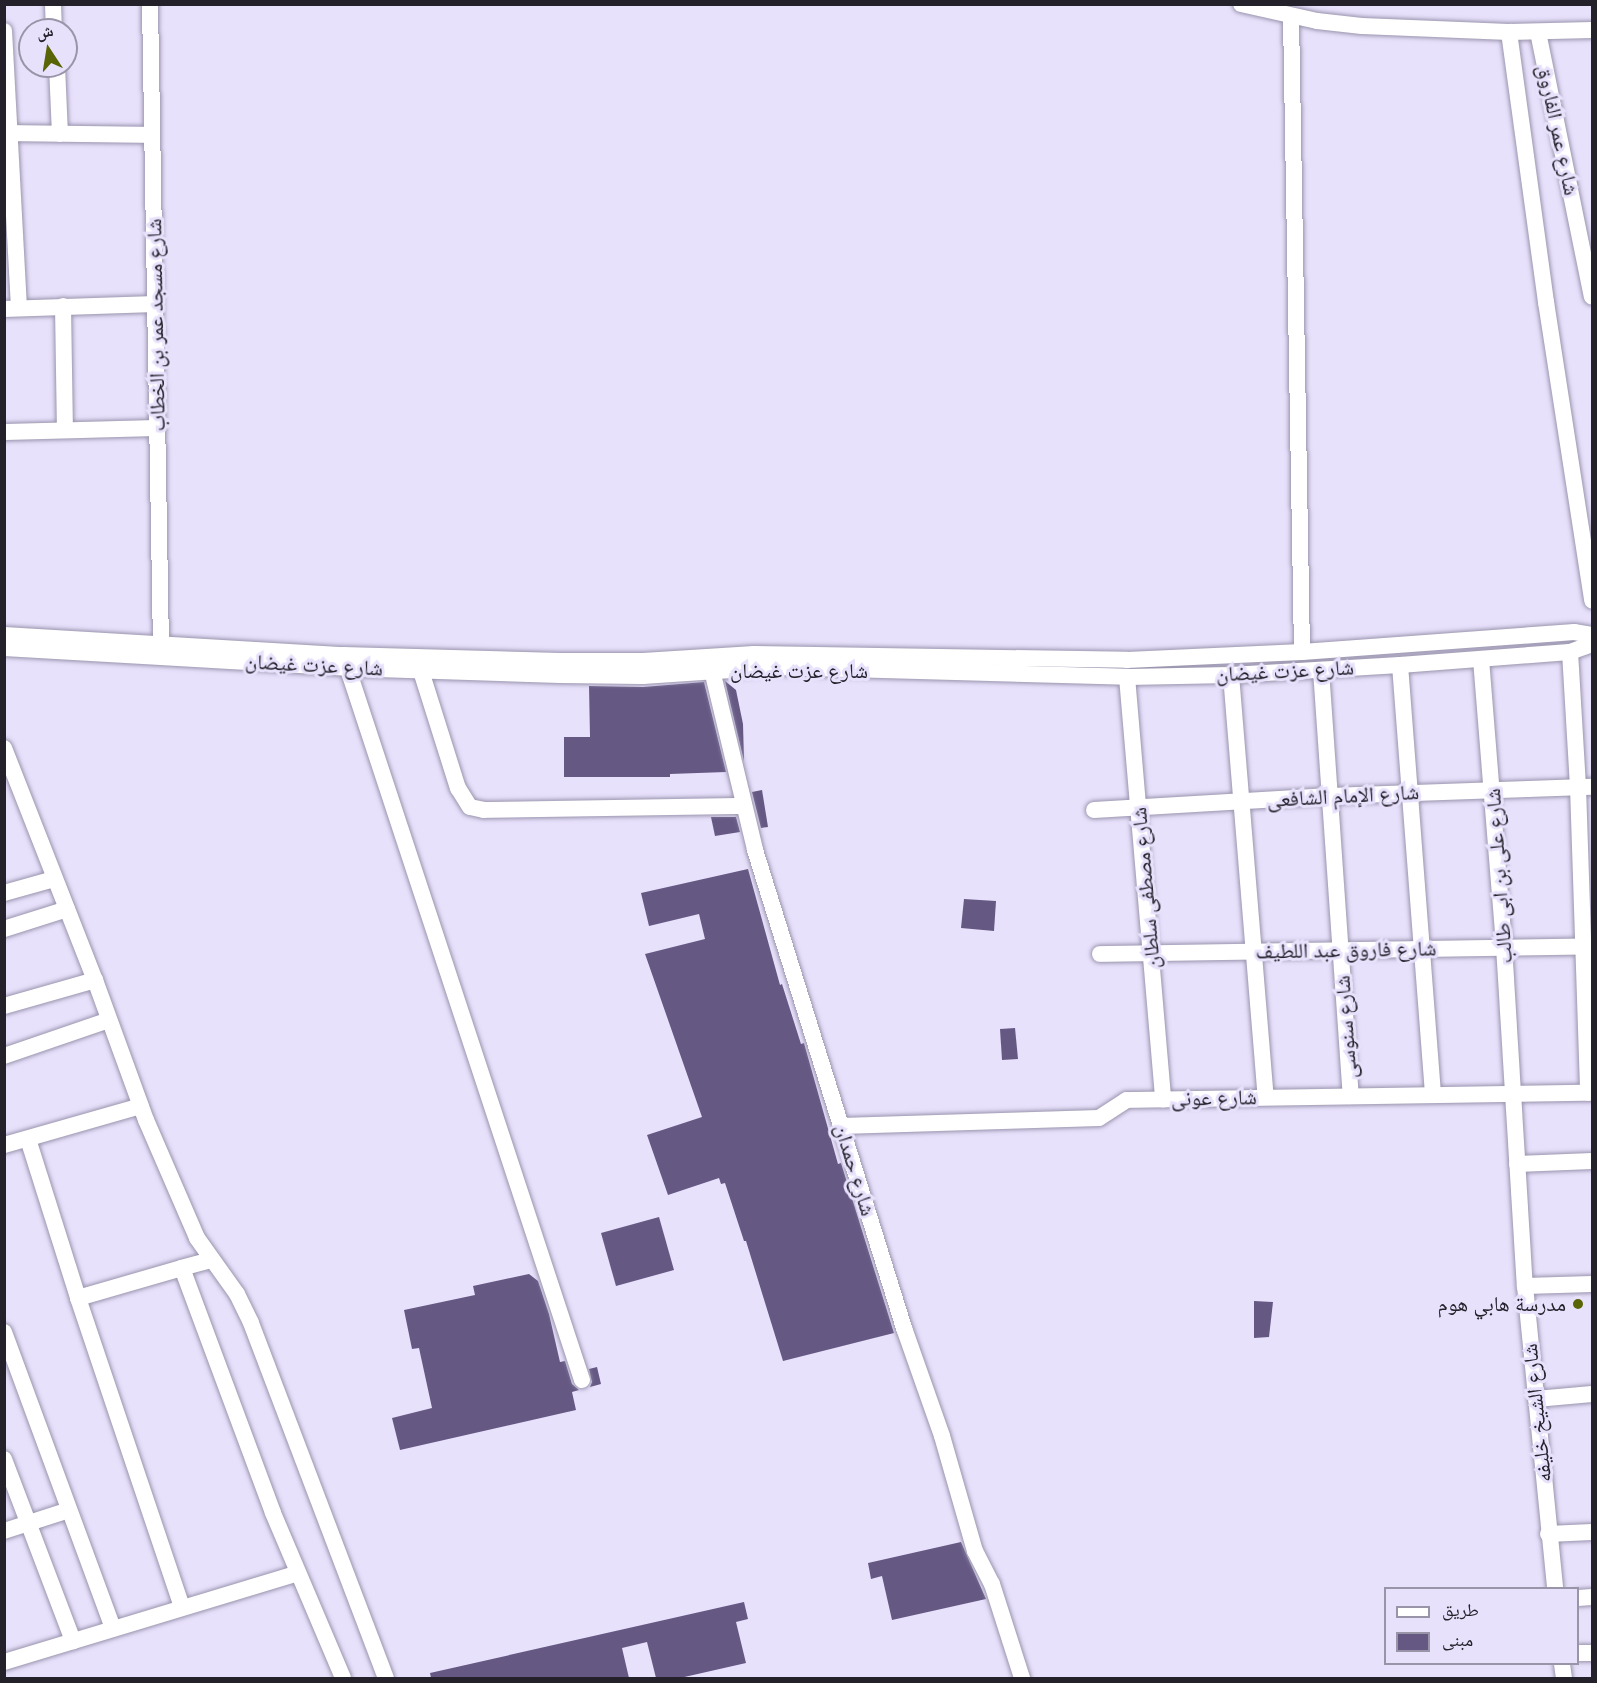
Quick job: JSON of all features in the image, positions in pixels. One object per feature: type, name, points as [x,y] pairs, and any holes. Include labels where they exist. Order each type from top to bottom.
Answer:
[{"type":"street","name":"شارع مسجد عمر بن الخطاب","points":[[150,4],[161,645]]},
{"type":"street","points":[[1241,4],[1342,25],[1509,32],[1593,30]]},
{"type":"street","points":[[1292,16],[1302,652]]},
{"type":"street","points":[[4,30],[12,133],[12,309],[155,304]]},
{"type":"street","points":[[1509,32],[1546,302],[1593,600]]},
{"type":"street","name":"شارع عمر الفاروق","points":[[1538,32],[1593,297]]},
{"type":"street","points":[[58,78],[60,134]]},
{"type":"street","points":[[12,133],[152,135]]},
{"type":"street","points":[[63,306],[65,430]]},
{"type":"street","points":[[4,432],[158,428]]},
{"type":"street","name":"شارع عزت غيضان","points":[[4,635],[161,645],[421,671],[643,676],[754,654],[1104,661],[1302,652],[1574,632],[1593,635]]},
{"type":"street","name":"شارع عزت غيضان","points":[[4,648],[345,662],[644,661],[1127,677],[1231,675],[1400,665],[1570,652],[1593,644]]},
{"type":"street","points":[[1570,652],[1586,787],[1590,1093]]},
{"type":"street","name":"شارع على بن ابى طالب","points":[[1481,659],[1493,790],[1512,1094]]},
{"type":"street","points":[[345,662],[582,1380]]},
{"type":"street","name":"شارع حمدان","points":[[710,664],[744,806],[841,1126],[904,1328],[936,1418],[975,1551],[992,1584],[1022,1678]]},
{"type":"street","points":[[1400,665],[1412,793],[1433,1095]]},
{"type":"street","name":"شارع سنوسى","points":[[1321,670],[1351,1096]]},
{"type":"street","points":[[421,671],[458,788],[470,807],[484,810],[744,806]]},
{"type":"street","points":[[1231,675],[1266,1097]]},
{"type":"street","name":"شارع مصطفى سلطان","points":[[1127,677],[1163,1099]]},
{"type":"street","points":[[4,748],[95,980],[141,1106],[187,1216],[211,1260],[237,1294],[251,1323],[386,1678]]},
{"type":"street","name":"شارع الإمام الشافعى","points":[[1094,810],[1330,796],[1586,787]]},
{"type":"street","points":[[4,893],[54,879]]},
{"type":"street","points":[[4,929],[67,909]]},
{"type":"street","name":"شارع فاروق عبد اللطيف","points":[[1100,954],[1588,946]]},
{"type":"street","points":[[4,1006],[95,980]]},
{"type":"street","points":[[4,1056],[109,1020]]},
{"type":"street","name":"شارع عونى","points":[[841,1126],[1099,1118],[1127,1100],[1590,1093]]},
{"type":"street","name":"شارع الشيخ خليفه","points":[[1512,1094],[1525,1286],[1555,1587]]},
{"type":"street","points":[[4,1145],[141,1106]]},
{"type":"street","points":[[28,1138],[78,1298],[183,1607]]},
{"type":"street","points":[[1517,1164],[1593,1161]]},
{"type":"street","points":[[78,1298],[211,1260]]},
{"type":"street","points":[[182,1268],[273,1513],[343,1678]]},
{"type":"street","points":[[1525,1286],[1593,1284]]},
{"type":"street","points":[[4,1332],[113,1629]]},
{"type":"street","points":[[1536,1399],[1593,1394]]},
{"type":"street","points":[[4,1459],[73,1641]]},
{"type":"street","points":[[4,1531],[69,1510]]},
{"type":"street","points":[[1548,1534],[1593,1532]]},
{"type":"street","points":[[4,1662],[298,1573]]},
{"type":"building","points":[[725,681],[736,690],[743,724],[744,761]]},
{"type":"building","points":[[704,682],[726,772],[670,774],[670,777],[564,777],[564,737],[590,737],[589,686],[643,687]]},
{"type":"building","points":[[762,790],[768,827],[761,828],[752,792]]},
{"type":"building","points":[[711,817],[736,817],[740,832],[715,836]]},
{"type":"building","points":[[748,869],[780,985],[782,984],[801,1044],[804,1043],[838,1164],[841,1163],[894,1333],[783,1361],[746,1241],[744,1241],[725,1183],[721,1184],[719,1178],[668,1195],[647,1135],[702,1117],[645,954],[705,939],[699,914],[649,926],[641,893]]},
{"type":"building","points":[[964,899],[996,901],[994,931],[961,928]]},
{"type":"building","points":[[1015,1028],[1018,1059],[1002,1060],[1000,1029]]},
{"type":"building","points":[[659,1217],[674,1270],[616,1286],[601,1233]]},
{"type":"building","points":[[529,1274],[538,1281],[549,1314],[560,1362],[565,1361],[572,1384],[579,1390],[572,1392],[576,1410],[400,1450],[392,1418],[432,1408],[419,1348],[412,1349],[404,1310],[475,1295],[473,1286]]},
{"type":"building","points":[[1254,1301],[1273,1302],[1269,1337],[1254,1338]]},
{"type":"building","points":[[597,1367],[601,1384],[590,1387],[592,1382],[589,1369]]},
{"type":"building","points":[[961,1542],[986,1599],[892,1620],[882,1576],[871,1579],[868,1563]]},
{"type":"building","points":[[744,1602],[748,1619],[736,1622],[746,1663],[680,1678],[656,1678],[647,1642],[622,1648],[629,1678],[431,1678],[430,1673]]},
{"type":"place","name":"مدرسة هابي هوم","points":[[1578,1304]]}]
